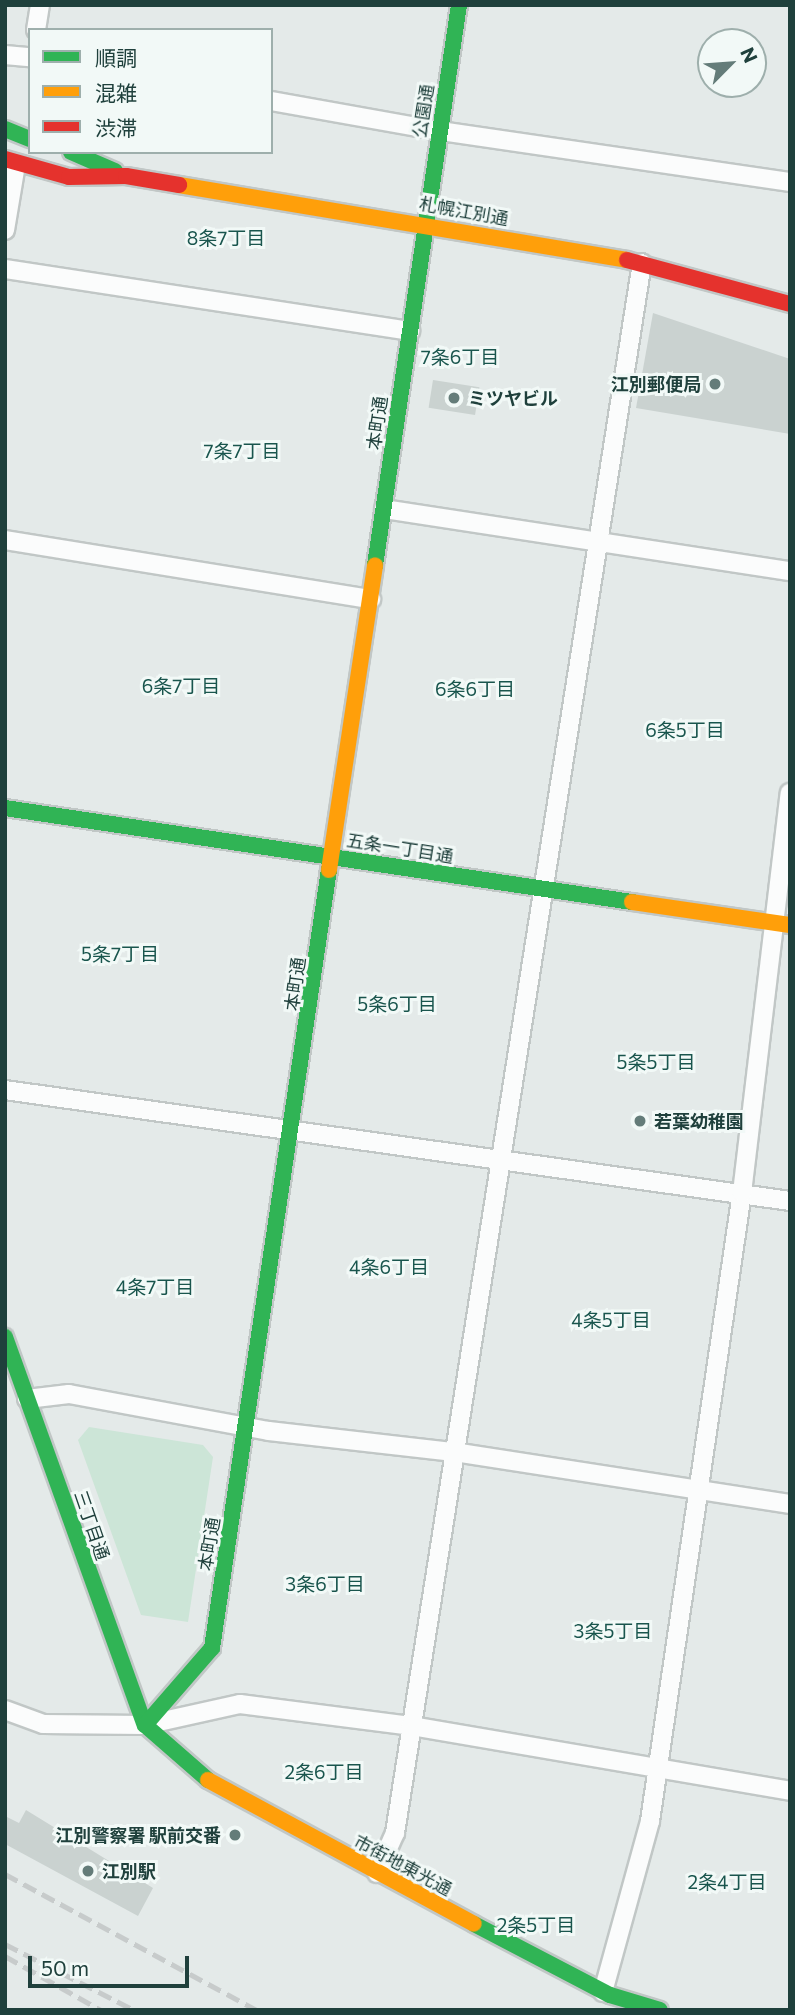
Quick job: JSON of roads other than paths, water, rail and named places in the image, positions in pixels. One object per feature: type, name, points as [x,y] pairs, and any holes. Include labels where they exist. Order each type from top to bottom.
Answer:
[{"type":"main road","name":"公園通","points":[[426,223],[459,5]]},
{"type":"main road","points":[[5,129],[28,138]]},
{"type":"main road","name":"札幌江別通","points":[[76,154],[126,176]]},
{"type":"main road","name":"札幌江別通","points":[[11,161],[69,177],[126,176],[426,223],[642,263],[790,304]]},
{"type":"main road","name":"本町通","points":[[145,1726],[212,1648],[294,1127],[426,223]]},
{"type":"main road","name":"五条一丁目通","points":[[5,808],[790,925]]},
{"type":"main road","name":"三丁目通","points":[[5,1337],[145,1726]]},
{"type":"main road","name":"市街地東光通","points":[[145,1726],[218,1789],[603,1992],[660,2010]]},
{"type":"street","points":[[36,28],[40,5]]},
{"type":"street","points":[[5,55],[28,57]]},
{"type":"street","points":[[273,101],[440,131],[790,182]]},
{"type":"street","points":[[5,230],[11,161]]},
{"type":"street","points":[[377,1873],[395,1833],[499,1157],[642,263]]},
{"type":"street","points":[[5,269],[410,331]]},
{"type":"street","points":[[384,509],[790,570]]},
{"type":"street","points":[[5,540],[371,599]]},
{"type":"street","points":[[603,1992],[650,1821],[742,1194],[771,923],[790,793]]},
{"type":"street","points":[[5,1090],[294,1127],[790,1201]]},
{"type":"street","points":[[27,1399],[69,1394],[246,1427],[454,1452],[698,1492],[790,1504]]},
{"type":"street","points":[[5,1710],[43,1724],[145,1726],[240,1704],[411,1726],[790,1791]]},
{"type":"railway","points":[[5,1874],[257,2010]]},
{"type":"railway","points":[[5,1944],[134,2010]]},
{"type":"railway","points":[[5,1956],[101,2010]]},
{"type":"place","name":"江別郵便局","points":[[715,384]]},
{"type":"place","name":"ミツヤビル","points":[[454,398]]},
{"type":"place","name":"若葉幼稚園","points":[[640,1121]]},
{"type":"place","name":"江別警察署 駅前交番","points":[[235,1835]]},
{"type":"place","name":"江別駅","points":[[88,1871]]},
{"type":"district","name":"8条7丁目","points":[[226,238]]},
{"type":"district","name":"7条6丁目","points":[[460,357]]},
{"type":"district","name":"7条7丁目","points":[[242,451]]},
{"type":"district","name":"6条7丁目","points":[[181,686]]},
{"type":"district","name":"6条6丁目","points":[[475,689]]},
{"type":"district","name":"6条5丁目","points":[[685,730]]},
{"type":"district","name":"5条7丁目","points":[[120,954]]},
{"type":"district","name":"5条6丁目","points":[[397,1004]]},
{"type":"district","name":"5条5丁目","points":[[656,1062]]},
{"type":"district","name":"4条6丁目","points":[[389,1267]]},
{"type":"district","name":"4条7丁目","points":[[155,1287]]},
{"type":"district","name":"4条5丁目","points":[[611,1320]]},
{"type":"district","name":"3条6丁目","points":[[325,1584]]},
{"type":"district","name":"3条5丁目","points":[[613,1631]]},
{"type":"district","name":"2条6丁目","points":[[324,1772]]},
{"type":"district","name":"2条4丁目","points":[[727,1882]]},
{"type":"district","name":"2条5丁目","points":[[536,1925]]}]
